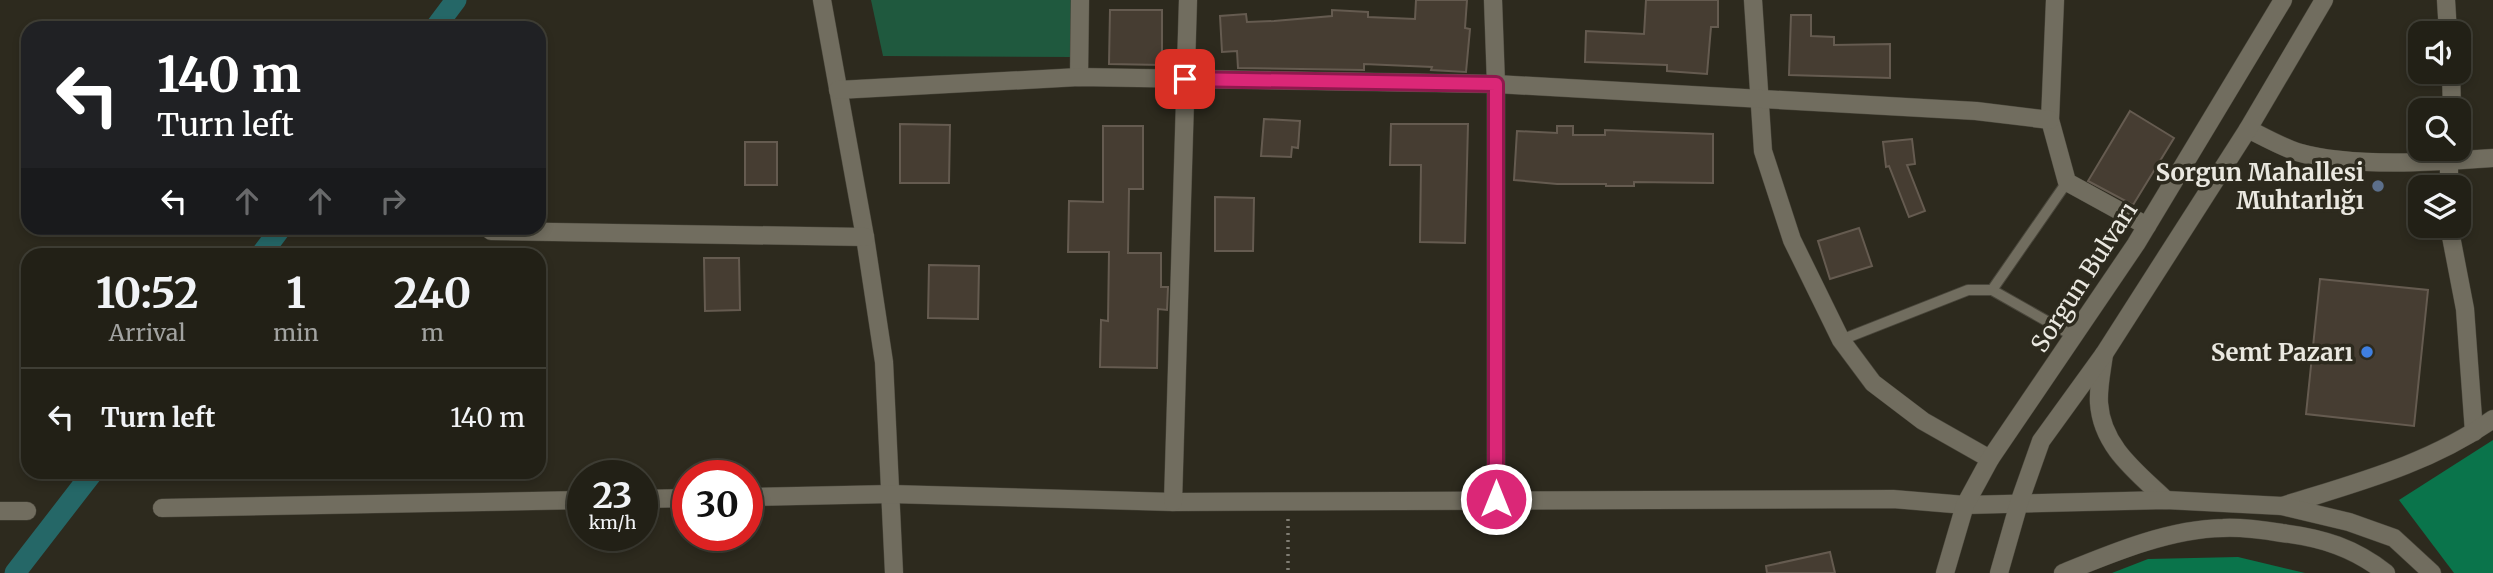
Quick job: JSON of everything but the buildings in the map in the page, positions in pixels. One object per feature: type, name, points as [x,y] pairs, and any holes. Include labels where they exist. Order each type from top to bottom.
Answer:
[{"type":"street","points":[[822,0],[865,237],[884,362],[894,573]]},
{"type":"street","points":[[1079,77],[1080,0]]},
{"type":"street","points":[[1173,502],[1188,0]]},
{"type":"street","points":[[1493,0],[1496,84],[1496,499]]},
{"type":"street","points":[[1753,0],[1763,151],[1792,240],[1841,340],[1874,383],[1923,421],[1990,459]]},
{"type":"street","points":[[2055,0],[2049,120],[2067,182],[2147,226]]},
{"type":"street","name":"Sorgun Bulvarı","points":[[1945,573],[1965,505],[1990,459],[2147,226],[2283,0]]},
{"type":"street","points":[[1999,573],[2019,503],[2041,441],[2104,354],[2248,130],[2324,0]]},
{"type":"street","points":[[2446,0],[2447,21]]},
{"type":"street","points":[[838,90],[1079,77],[1496,84],[1976,111],[2049,120]]},
{"type":"street","points":[[2248,130],[2297,151],[2339,160],[2408,157]]},
{"type":"street","points":[[2471,156],[2493,158]]},
{"type":"street","points":[[546,232],[865,237]]},
{"type":"street","points":[[2451,238],[2465,309],[2474,432]]},
{"type":"street","points":[[2104,354],[2099,403],[2106,434],[2121,458],[2166,500]]},
{"type":"street","points":[[2282,506],[2406,467],[2474,432],[2493,419]]},
{"type":"street","points":[[763,497],[891,494],[1173,502],[1893,499],[1965,505],[2166,500],[2282,506],[2349,522],[2393,538],[2432,573]]},
{"type":"street","points":[[162,508],[567,500]]},
{"type":"street","points":[[0,511],[27,511]]},
{"type":"street","points":[[2063,573],[2137,546],[2177,535],[2222,528],[2298,535],[2344,546],[2386,573]]},
{"type":"lane","points":[[1992,290],[2067,182]]},
{"type":"lane","points":[[1841,340],[1968,290],[1992,290],[2074,338]]},
{"type":"path","points":[[1287,500],[1288,573]]},
{"type":"green space","points":[[871,0],[1071,0],[1072,57],[883,56]]},
{"type":"green space","points":[[2493,440],[2493,573],[2454,573],[2399,500]]},
{"type":"green space","points":[[2238,557],[2305,573],[2112,573],[2148,559]]},
{"type":"waterway","points":[[440,21],[456,0]]},
{"type":"waterway","points":[[266,248],[276,235]]},
{"type":"waterway","points":[[15,573],[88,479]]},
{"type":"place","name":"Sorgun Mahallesi Muhtarlığı","points":[[2378,186]]},
{"type":"place","name":"Semt Pazarı","points":[[2367,352]]},
{"type":"route","points":[[1185,79],[1496,84],[1496,499]]}]
